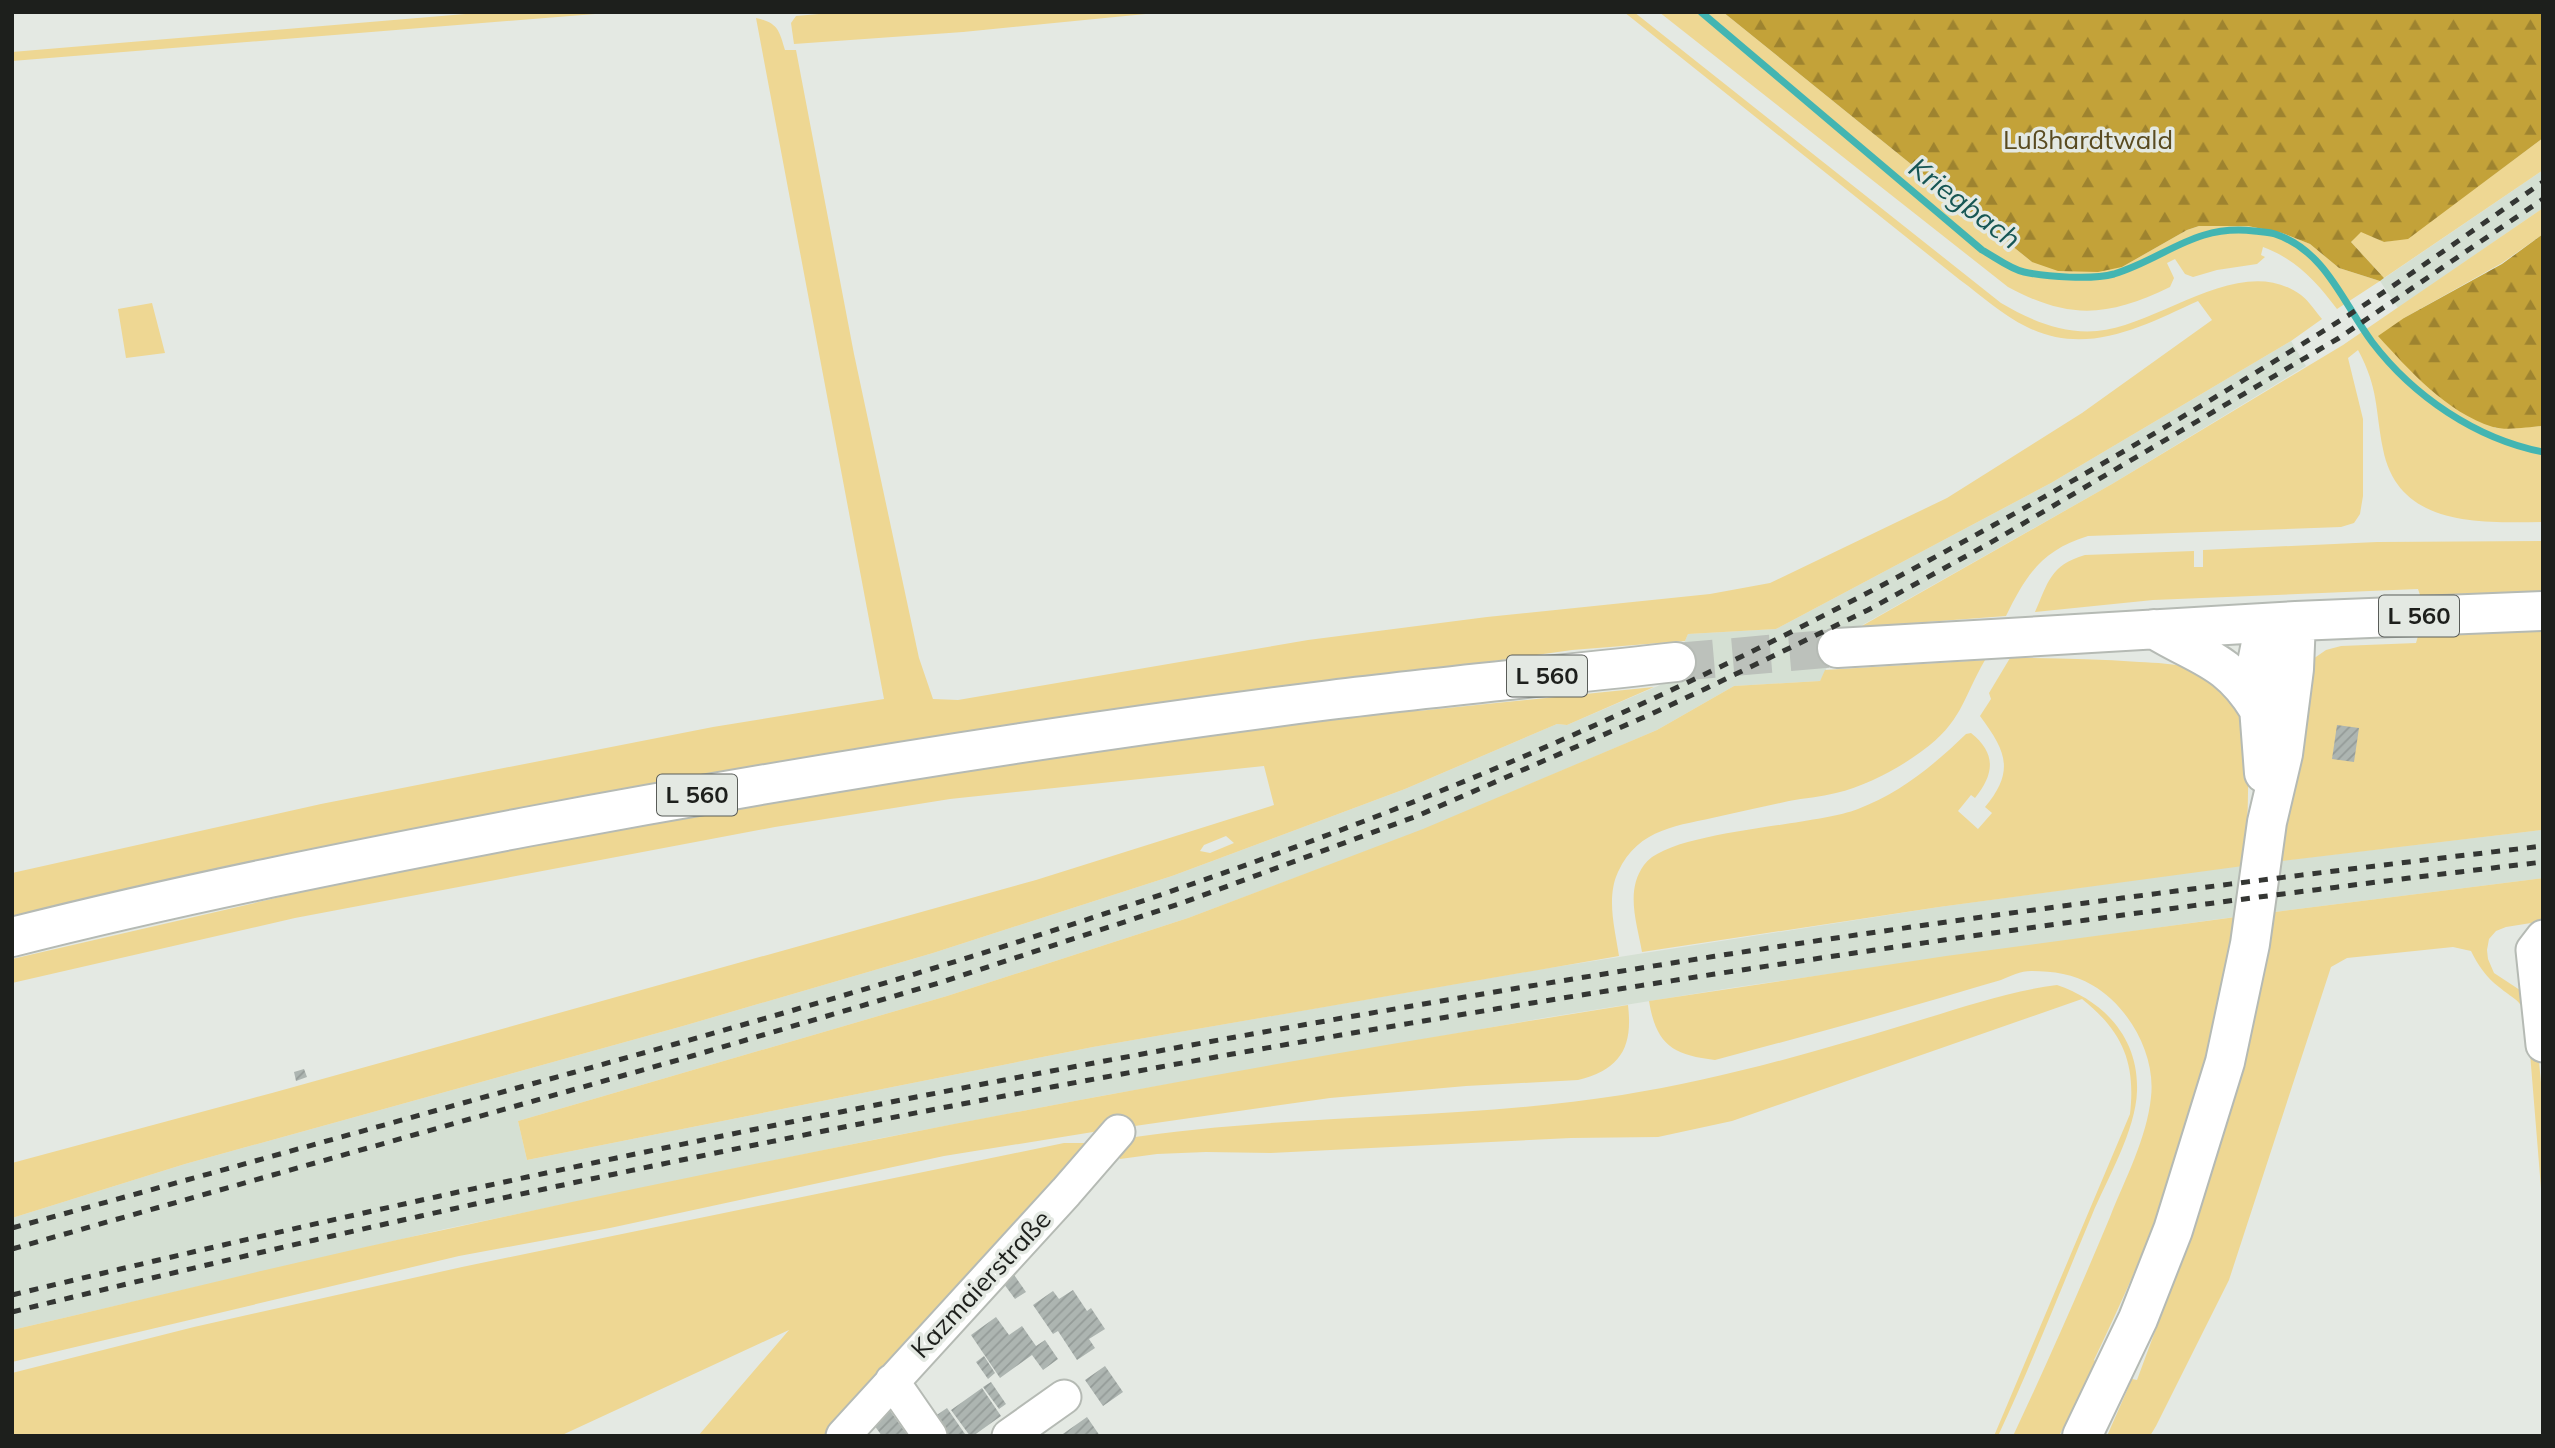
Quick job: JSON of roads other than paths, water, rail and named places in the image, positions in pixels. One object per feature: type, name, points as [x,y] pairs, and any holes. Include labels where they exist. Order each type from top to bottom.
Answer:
[{"type":"main road","name":"L 560","points":[[1837,648],[2280,622],[2543,611]]},
{"type":"main road","points":[[2267,822],[2256,668],[2280,622]]},
{"type":"main road","points":[[2081,1436],[2138,1319],[2173,1230],[2225,1062],[2250,944],[2267,822],[2283,754],[2294,669],[2280,622]]},
{"type":"main road","points":[[2154,629],[2222,666],[2245,687],[2258,708]]},
{"type":"main road","name":"L 560","points":[[12,937],[338,863],[799,778],[1104,731],[1318,702],[1676,662]]},
{"type":"street","points":[[2538,944],[2543,1045]]},
{"type":"street","name":"Kazmaierstraße","points":[[843,1436],[1118,1132]]},
{"type":"street","points":[[892,1381],[930,1436]]},
{"type":"street","points":[[1009,1436],[1064,1397]]},
{"type":"waterway","name":"Kriegbach","points":[[1701,12],[1982,250],[2008,266],[2045,275],[2105,276],[2132,267],[2197,237],[2233,230],[2275,234],[2293,242],[2320,265],[2388,362],[2426,397],[2470,426],[2518,446],[2543,452]]},
{"type":"tunnel","points":[[1676,662],[1837,648]]},
{"type":"railway","points":[[12,1228],[733,1028],[959,960],[1071,925],[1293,848],[1523,757],[1759,648],[1989,528],[2102,464],[2325,330],[2543,182]]},
{"type":"railway","points":[[12,1249],[692,1056],[942,982],[1182,903],[1417,816],[1649,715],[1868,610],[1990,543],[2339,338],[2543,199]]},
{"type":"railway","points":[[12,1295],[650,1151],[864,1107],[1293,1027],[1723,955],[1927,925],[2235,883],[2543,846]]},
{"type":"railway","points":[[12,1312],[325,1238],[639,1169],[955,1105],[1271,1047],[1588,994],[1906,946],[2543,862]]},
{"type":"park label","name":"Lußhardtwald","points":[[2088,140]]}]
